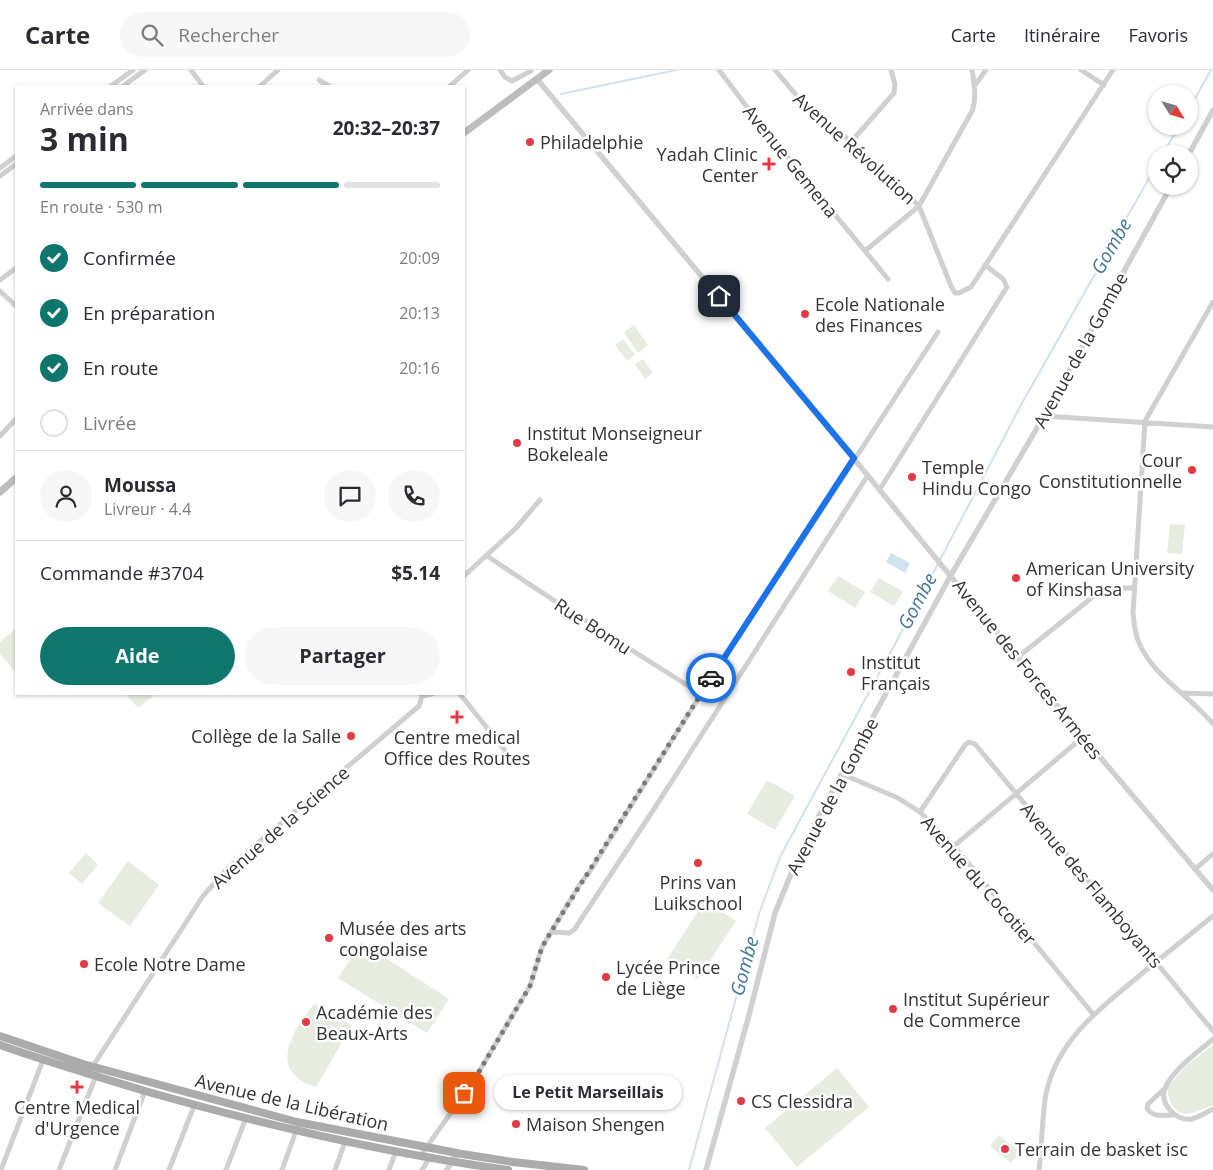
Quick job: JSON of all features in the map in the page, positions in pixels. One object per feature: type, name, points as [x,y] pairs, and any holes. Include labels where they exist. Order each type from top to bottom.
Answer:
[{"type":"main road","points":[[465,132],[549,70]]},
{"type":"main road","points":[[0,492],[15,479]]},
{"type":"main road","name":"Avenue de la Libération","points":[[0,1036],[96,1068],[297,1126],[345,1142],[508,1170]]},
{"type":"main road","name":"Avenue de la Libération","points":[[0,1045],[92,1076],[194,1106],[246,1118],[513,1162],[584,1170]]},
{"type":"street","points":[[112,85],[133,70]]},
{"type":"street","points":[[124,85],[145,70]]},
{"type":"street","points":[[190,70],[202,85]]},
{"type":"street","points":[[261,85],[278,70]]},
{"type":"street","points":[[451,85],[468,70]]},
{"type":"street","points":[[500,70],[505,77],[512,81],[530,71],[537,79]]},
{"type":"street","name":"Avenue Gemena","points":[[719,70],[753,115],[888,279]]},
{"type":"street","name":"Avenue Révolution","points":[[775,70],[795,95],[851,142],[919,206],[955,293],[964,292],[971,287],[985,265]]},
{"type":"street","points":[[851,142],[894,94],[895,84],[891,70]]},
{"type":"street","points":[[864,251],[919,206],[970,118],[975,105],[975,85],[972,70]]},
{"type":"street","points":[[975,85],[986,70]]},
{"type":"street","points":[[1081,70],[1104,85]]},
{"type":"street","points":[[880,489],[1007,287],[1003,279],[985,265],[1114,70]]},
{"type":"street","name":"Avenue des Forces Armées","points":[[537,79],[1213,890]]},
{"type":"street","points":[[319,80],[327,85]]},
{"type":"street","points":[[1194,145],[1213,110]]},
{"type":"street","points":[[0,168],[15,157]]},
{"type":"street","points":[[0,176],[15,165]]},
{"type":"street","name":"Avenue de la Gombe","points":[[706,1170],[775,913],[793,869],[816,822],[951,576],[1044,416],[1166,195]]},
{"type":"street","points":[[0,280],[15,269]]},
{"type":"street","points":[[0,291],[15,305]]},
{"type":"street","points":[[1213,302],[1145,421],[1133,613],[1139,642],[1145,654],[1155,667],[1213,724]]},
{"type":"street","points":[[421,1155],[474,1080],[530,986],[542,947],[580,884],[590,872],[701,694],[854,458],[938,332]]},
{"type":"street","points":[[1044,416],[1213,426]]},
{"type":"street","points":[[0,436],[15,419]]},
{"type":"street","points":[[551,932],[569,933],[574,930],[654,809],[868,474]]},
{"type":"street","points":[[465,575],[516,528],[540,500]]},
{"type":"street","name":"Rue Bomu","points":[[487,556],[701,694]]},
{"type":"street","points":[[1018,657],[1100,592],[1107,589],[1134,588]]},
{"type":"street","points":[[1183,693],[1213,694]]},
{"type":"street","name":"Avenue de la Science","points":[[59,1170],[96,1068],[203,896],[226,870],[419,706],[422,695]]},
{"type":"street","points":[[461,695],[507,753]]},
{"type":"street","points":[[954,846],[1083,736]]},
{"type":"street","name":"Avenue des Flamboyants","points":[[920,812],[965,745],[969,742],[975,744],[1213,1031]]},
{"type":"street","name":"Avenue du Cocotier","points":[[842,774],[898,798],[920,812],[954,846],[1093,1014]]},
{"type":"street","points":[[1195,869],[1213,854]]},
{"type":"street","points":[[1039,1170],[1046,1094],[1064,1050],[1093,1014],[1213,916]]},
{"type":"street","points":[[1213,1039],[1188,1061],[1148,1104],[1147,1108],[1149,1112],[1155,1115],[1174,1115],[1191,1119],[1213,1109]]},
{"type":"street","points":[[2,1170],[43,1060]]},
{"type":"street","points":[[1164,1089],[1167,1108],[1174,1115]]},
{"type":"street","points":[[115,1170],[145,1091]]},
{"type":"street","points":[[169,1170],[194,1106]]},
{"type":"street","points":[[226,1170],[246,1118]]},
{"type":"street","points":[[282,1170],[297,1126]]},
{"type":"street","points":[[335,1170],[345,1142]]},
{"type":"street","points":[[389,1170],[396,1151]]},
{"type":"street","points":[[447,1170],[457,1153]]},
{"type":"street","points":[[422,1170],[430,1157]]},
{"type":"shaded area","points":[[634,325],[648,345],[638,353],[624,332]]},
{"type":"shaded area","points":[[623,339],[635,355],[627,361],[615,345]]},
{"type":"shaded area","points":[[643,359],[653,373],[645,379],[635,364]]},
{"type":"shaded area","points":[[1170,524],[1185,525],[1182,554],[1167,553]]},
{"type":"shaded area","points":[[838,576],[865,592],[855,608],[828,591]]},
{"type":"shaded area","points":[[879,578],[903,592],[894,606],[870,592]]},
{"type":"shaded area","points":[[15,629],[15,672],[0,654],[0,642]]},
{"type":"shaded area","points":[[127,695],[154,695],[138,708]]},
{"type":"shaded area","points":[[767,780],[795,796],[775,830],[747,814]]},
{"type":"shaded area","points":[[86,853],[98,865],[82,884],[69,873]]},
{"type":"shaded area","points":[[128,861],[159,885],[130,926],[98,903]]},
{"type":"shaded area","points":[[705,901],[736,921],[698,979],[667,959]]},
{"type":"shaded area","points":[[361,942],[449,999],[427,1033],[338,978]]},
{"type":"shaded area","points":[[314,1004],[352,1025],[316,1087],[301,1080],[292,1071],[288,1061],[288,1050],[292,1038]]},
{"type":"shaded area","points":[[1213,1045],[1213,1105],[1196,1112],[1182,1113],[1177,1111],[1173,1107],[1167,1088],[1186,1066]]},
{"type":"shaded area","points":[[837,1068],[869,1107],[797,1167],[765,1128]]},
{"type":"shaded area","name":"Terrain de basket isc","points":[[999,1135],[1020,1152],[1011,1163],[990,1146]]},
{"type":"water","points":[[891,553],[910,563],[905,573],[886,562]]},
{"type":"waterway","points":[[561,94],[676,70]]},
{"type":"waterway","name":"Gombe","points":[[1198,93],[1211,70]]},
{"type":"waterway","name":"Gombe","points":[[1168,145],[1174,135]]},
{"type":"waterway","name":"Gombe","points":[[689,1170],[759,914],[780,857],[930,579],[1021,405],[1148,180]]},
{"type":"way so far","points":[[464,1093],[474,1080],[530,986],[542,947],[711,678]]},
{"type":"place","name":"Philadelphie","points":[[530,142]]},
{"type":"place","name":"Yadah Clinic Center","points":[[769,164]]},
{"type":"place","name":"Ecole Nationale des Finances","points":[[805,314]]},
{"type":"place","name":"Institut Monseigneur Bokeleale","points":[[517,443]]},
{"type":"place","name":"Cour Constitutionnelle","points":[[1192,470]]},
{"type":"place","name":"Temple Hindu Congo","points":[[912,477]]},
{"type":"place","name":"American University of Kinshasa","points":[[1016,578]]},
{"type":"place","name":"Institut Français","points":[[851,672]]},
{"type":"place","name":"Centre medical Office des Routes","points":[[457,717]]},
{"type":"place","name":"Collège de la Salle","points":[[351,736]]},
{"type":"place","name":"Prins van Luikschool","points":[[698,863]]},
{"type":"place","name":"Musée des arts congolaise","points":[[329,938]]},
{"type":"place","name":"Ecole Notre Dame","points":[[84,964]]},
{"type":"place","name":"Lycée Prince de Liège","points":[[606,977]]},
{"type":"place","name":"Institut Supérieur de Commerce","points":[[893,1009]]},
{"type":"place","name":"Académie des Beaux-Arts","points":[[306,1022]]},
{"type":"place","name":"Centre Medical d'Urgence","points":[[77,1087]]},
{"type":"place","name":"Le Petit Marseillais","points":[[464,1093]]},
{"type":"place","name":"CS Clessidra","points":[[741,1101]]},
{"type":"place","name":"Maison Shengen","points":[[516,1124]]},
{"type":"place","name":"Terrain de basket isc","points":[[1005,1149]]},
{"type":"route","points":[[711,678],[854,458],[719,296]]}]
